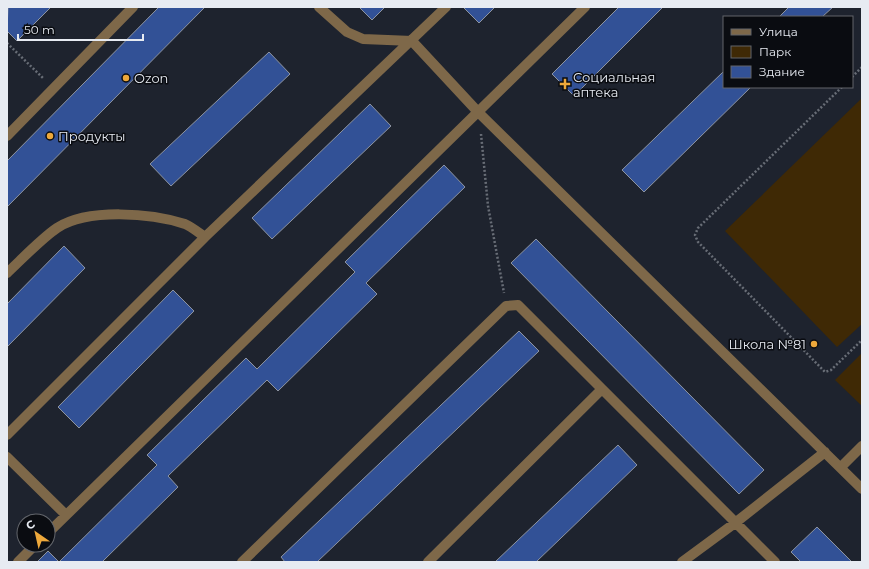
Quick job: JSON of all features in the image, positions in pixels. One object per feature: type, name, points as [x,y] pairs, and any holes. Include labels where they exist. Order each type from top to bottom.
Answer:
[{"type":"lane","points":[[7,136],[133,7]]},
{"type":"lane","points":[[319,7],[347,32],[363,40],[412,41],[478,112],[862,489]]},
{"type":"lane","points":[[7,434],[206,237],[446,7]]},
{"type":"lane","points":[[56,525],[585,7]]},
{"type":"lane","points":[[7,273],[57,228],[87,216],[108,214],[154,217],[186,224],[206,237]]},
{"type":"lane","points":[[242,562],[506,306],[518,306],[775,562]]},
{"type":"lane","points":[[428,562],[602,389]]},
{"type":"lane","points":[[841,467],[862,446]]},
{"type":"lane","points":[[682,562],[691,559],[825,452]]},
{"type":"lane","points":[[7,457],[66,515]]},
{"type":"lane","points":[[18,562],[28,553]]},
{"type":"path","points":[[7,43],[54,88]]},
{"type":"path","points":[[853,76],[862,67]]},
{"type":"path","points":[[841,88],[698,228],[695,235],[698,242],[825,372],[831,370],[862,340]]},
{"type":"path","points":[[478,112],[488,206],[506,306]]},
{"type":"green space","points":[[862,98],[862,324],[837,347],[725,231]]},
{"type":"green space","points":[[862,353],[862,406],[835,380]]},
{"type":"building","points":[[8,7],[51,7],[17,41],[7,31]]},
{"type":"building","points":[[159,7],[205,7],[7,207],[7,161]]},
{"type":"building","points":[[359,7],[385,7],[372,20]]},
{"type":"building","points":[[463,7],[495,7],[479,23]]},
{"type":"building","points":[[619,7],[663,7],[574,96],[552,74]]},
{"type":"building","points":[[789,7],[833,7],[823,16],[780,16]]},
{"type":"building","points":[[269,52],[290,74],[171,186],[150,164]]},
{"type":"building","points":[[723,72],[723,88],[750,88],[644,192],[622,170]]},
{"type":"building","points":[[370,104],[391,126],[272,239],[252,218]]},
{"type":"building","points":[[444,165],[465,187],[366,283],[377,294],[278,391],[267,380],[168,476],[178,487],[102,562],[59,562],[157,465],[147,455],[246,358],[257,369],[355,272],[345,262]]},
{"type":"building","points":[[536,239],[764,470],[739,494],[511,263]]},
{"type":"building","points":[[64,246],[85,268],[7,347],[7,304]]},
{"type":"building","points":[[173,290],[194,311],[79,428],[58,407]]},
{"type":"building","points":[[519,331],[539,351],[317,562],[285,562],[281,557]]},
{"type":"building","points":[[618,445],[637,465],[536,562],[495,562]]},
{"type":"building","points":[[817,527],[852,562],[801,562],[791,552]]},
{"type":"building","points":[[46,553],[50,553],[59,562],[37,562]]},
{"type":"place","name":"Ozon","points":[[126,78]]},
{"type":"place","name":"Социальная аптека","points":[[565,84]]},
{"type":"place","name":"Продукты","points":[[50,136]]},
{"type":"place","name":"Школа №81","points":[[814,344]]}]
